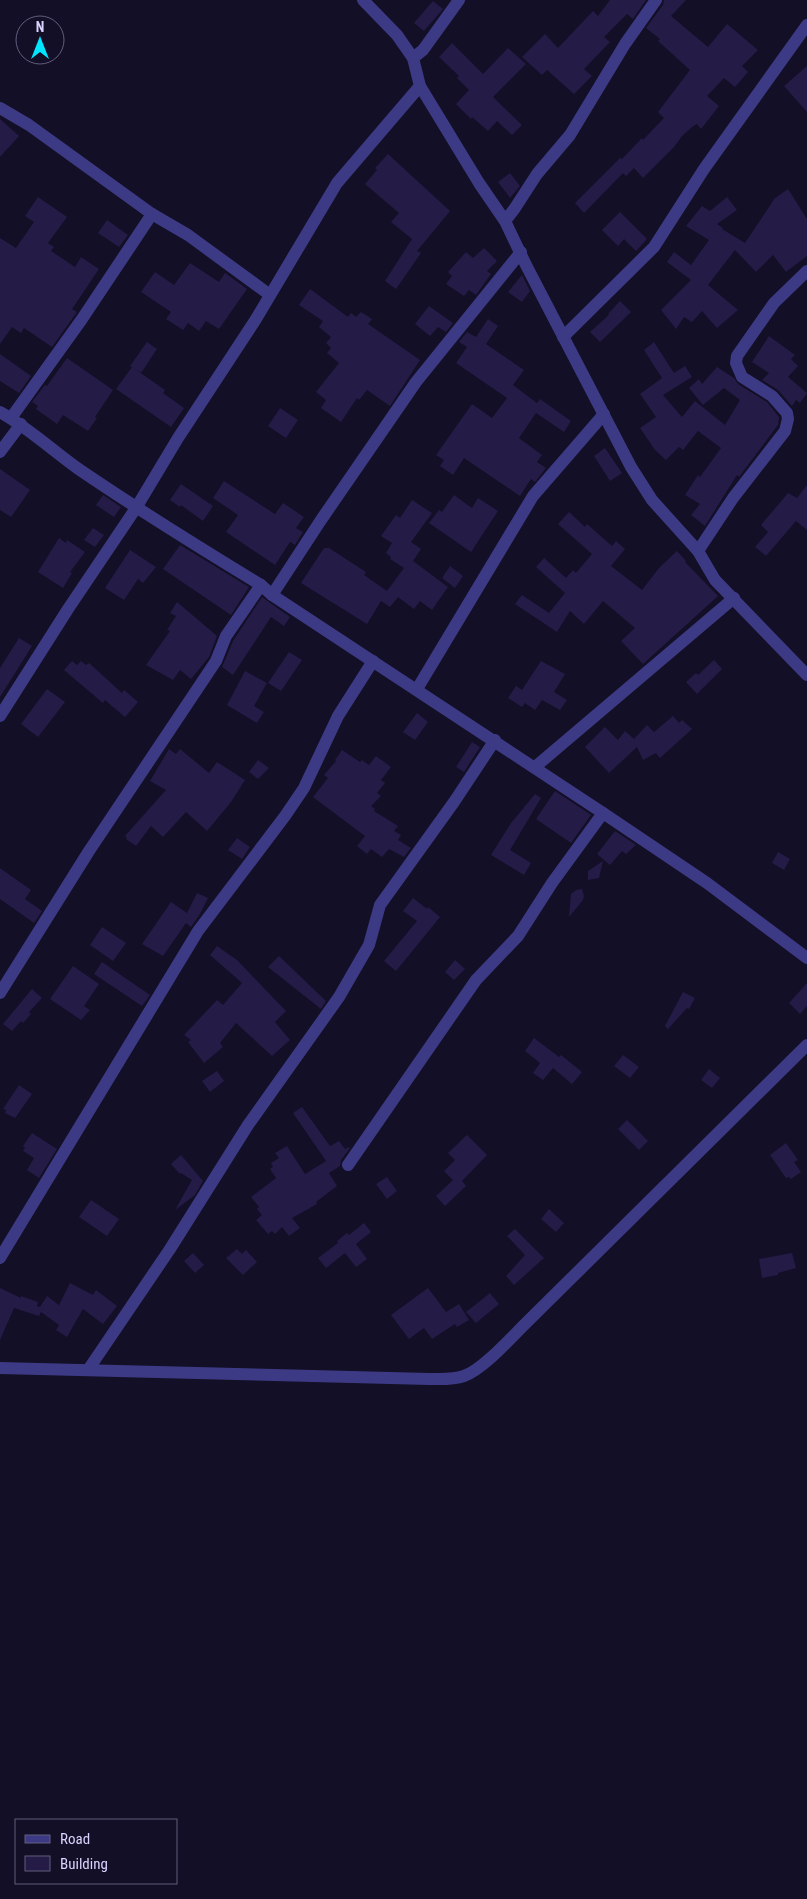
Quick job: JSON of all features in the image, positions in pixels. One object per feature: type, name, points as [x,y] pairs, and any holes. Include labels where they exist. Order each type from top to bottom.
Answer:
[{"type":"street","points":[[363,0],[397,35],[413,58],[420,86],[479,183],[505,221],[631,467],[652,500],[698,551],[715,580],[807,675]]},
{"type":"street","points":[[413,58],[423,50],[459,0]]},
{"type":"street","points":[[505,221],[516,208],[537,174],[570,135],[625,44],[656,0]]},
{"type":"street","points":[[564,337],[654,247],[704,169],[807,25]]},
{"type":"street","points":[[0,716],[68,609],[136,508],[178,438],[270,295],[336,183],[420,86]]},
{"type":"street","points":[[0,108],[29,125],[152,214],[188,236],[270,295]]},
{"type":"street","points":[[0,452],[11,418],[82,319],[152,214]]},
{"type":"street","points":[[272,595],[416,382],[521,252]]},
{"type":"street","points":[[698,551],[733,498],[785,431],[788,419],[787,413],[772,396],[742,377],[736,363],[737,356],[774,303],[807,271]]},
{"type":"street","points":[[417,690],[533,496],[604,414]]},
{"type":"street","points":[[11,418],[54,452],[136,508],[261,585],[272,595],[495,740],[707,883],[807,958]]},
{"type":"street","points":[[0,993],[89,850],[216,660],[226,636],[261,585]]},
{"type":"street","points":[[535,767],[734,598]]},
{"type":"street","points":[[0,1258],[198,931],[304,788],[338,716],[373,661]]},
{"type":"street","points":[[88,1370],[170,1248],[248,1125],[339,997],[369,945],[380,905],[495,740]]},
{"type":"street","points":[[348,1165],[476,980],[518,936],[552,883],[603,813]]},
{"type":"street","points":[[0,1368],[238,1375],[346,1375],[429,1379],[448,1379],[464,1376],[481,1365],[524,1325],[807,1045]]},
{"type":"building","points":[[610,0],[646,0],[633,19],[627,14],[604,37],[610,42],[584,69],[592,76],[574,94],[547,70],[542,75],[522,57],[545,34],[558,48],[593,11],[598,16]]},
{"type":"building","points":[[664,0],[686,0],[671,16],[708,47],[727,24],[758,50],[742,66],[748,72],[735,87],[724,78],[707,96],[719,106],[701,129],[697,124],[692,127],[643,178],[634,168],[626,176],[623,173],[584,213],[575,203],[664,118],[658,112],[690,70],[658,41],[660,39],[646,28],[663,5]]},
{"type":"building","points":[[433,1],[443,9],[424,31],[414,23]]},
{"type":"building","points":[[452,43],[483,74],[508,48],[526,64],[493,97],[522,125],[512,135],[497,121],[488,131],[472,117],[471,119],[456,104],[469,90],[457,78],[459,76],[439,57]]},
{"type":"building","points":[[807,66],[807,112],[784,86]]},
{"type":"building","points":[[0,119],[19,136],[0,157]]},
{"type":"building","points":[[388,154],[450,211],[417,251],[421,253],[396,289],[385,281],[412,239],[391,222],[399,213],[365,184],[377,170],[375,168]]},
{"type":"building","points":[[510,173],[520,186],[510,198],[498,182]]},
{"type":"building","points":[[788,189],[807,219],[807,256],[786,272],[773,255],[756,272],[735,250],[708,285],[738,310],[717,328],[702,311],[692,322],[684,317],[676,329],[661,310],[691,280],[667,262],[674,252],[691,265],[709,240],[686,226],[702,206],[710,211],[727,197],[737,210],[717,224],[745,243],[775,198]]},
{"type":"building","points":[[38,197],[67,217],[48,243],[54,247],[51,251],[75,267],[81,257],[99,269],[72,309],[77,312],[52,347],[24,328],[21,333],[12,327],[0,344],[0,238],[16,248],[34,222],[25,216]]},
{"type":"building","points":[[620,212],[647,239],[636,251],[624,239],[618,246],[602,230]]},
{"type":"building","points":[[107,220],[128,235],[119,247],[98,233]]},
{"type":"building","points":[[484,248],[497,261],[487,271],[491,274],[476,295],[469,290],[464,296],[446,284],[452,276],[448,272],[466,252],[473,258]]},
{"type":"building","points":[[190,263],[219,282],[225,273],[247,289],[219,329],[206,321],[199,331],[188,323],[183,330],[166,319],[171,312],[141,292],[155,272],[174,285]]},
{"type":"building","points":[[522,275],[530,291],[522,302],[508,292]]},
{"type":"building","points":[[310,289],[348,317],[351,313],[356,317],[361,312],[372,319],[368,324],[420,360],[390,406],[367,390],[359,400],[357,398],[341,422],[321,408],[326,400],[316,392],[339,363],[327,353],[331,348],[326,343],[331,337],[319,327],[323,321],[299,305]]},
{"type":"building","points":[[620,301],[631,312],[600,342],[590,332],[609,315]]},
{"type":"building","points":[[429,306],[453,323],[446,332],[438,327],[430,336],[415,324]]},
{"type":"building","points":[[488,319],[498,326],[486,344],[524,370],[513,385],[537,403],[540,399],[571,421],[564,432],[536,413],[519,438],[542,455],[537,462],[546,468],[535,482],[531,479],[520,496],[464,458],[453,475],[440,466],[444,460],[436,455],[472,404],[492,418],[507,398],[456,363],[467,347],[459,342],[467,332],[476,337]]},
{"type":"building","points":[[769,336],[795,355],[791,359],[798,366],[788,377],[807,393],[800,403],[796,400],[792,406],[778,390],[762,380],[769,373],[752,362]]},
{"type":"building","points":[[147,342],[157,349],[141,373],[130,366]]},
{"type":"building","points":[[654,342],[674,373],[685,366],[692,377],[663,395],[682,417],[695,401],[725,425],[740,400],[724,388],[703,405],[689,388],[699,379],[702,384],[717,367],[734,378],[738,384],[767,402],[779,417],[778,425],[739,477],[737,475],[705,526],[691,515],[700,504],[685,495],[698,475],[700,477],[721,448],[698,431],[683,450],[679,447],[666,460],[655,450],[640,428],[656,417],[640,394],[662,378],[644,350]]},
{"type":"building","points":[[0,354],[31,376],[19,393],[0,381]]},
{"type":"building","points":[[67,358],[113,390],[88,431],[63,415],[57,424],[36,409],[38,406],[32,402],[45,385],[47,386]]},
{"type":"building","points":[[132,367],[165,390],[163,393],[184,408],[171,427],[116,389]]},
{"type":"building","points":[[280,408],[298,420],[286,438],[268,426]]},
{"type":"building","points":[[605,448],[622,473],[610,481],[594,456]]},
{"type":"building","points":[[0,469],[30,490],[11,517],[0,510]]},
{"type":"building","points":[[224,481],[275,514],[283,503],[304,517],[296,528],[303,532],[295,545],[290,542],[275,565],[226,532],[238,515],[213,498]]},
{"type":"building","points":[[181,484],[213,506],[203,521],[181,505],[180,507],[170,500]]},
{"type":"building","points":[[807,485],[807,530],[796,521],[766,556],[755,547],[768,532],[761,525],[788,493],[797,498]]},
{"type":"building","points":[[103,495],[121,507],[114,517],[96,505]]},
{"type":"building","points":[[454,495],[472,508],[478,498],[498,511],[471,552],[429,523],[439,510],[442,512]]},
{"type":"building","points":[[412,500],[432,513],[411,542],[421,549],[413,561],[448,587],[432,610],[420,601],[414,609],[398,597],[390,607],[381,601],[367,624],[301,583],[324,548],[329,548],[366,572],[364,575],[387,591],[404,568],[390,559],[391,557],[386,553],[392,543],[381,536],[396,515],[400,518]]},
{"type":"building","points":[[569,512],[585,527],[587,524],[612,546],[616,541],[625,549],[611,566],[642,590],[659,568],[677,551],[718,596],[643,664],[621,641],[635,628],[603,601],[584,624],[570,611],[557,632],[515,604],[522,595],[549,613],[565,593],[536,567],[544,558],[566,578],[573,570],[576,573],[592,554],[558,524]]},
{"type":"building","points":[[93,528],[104,535],[95,547],[84,540]]},
{"type":"building","points":[[59,538],[66,543],[67,540],[85,552],[70,572],[72,573],[63,588],[38,572]]},
{"type":"building","points":[[180,545],[249,587],[231,615],[163,569]]},
{"type":"building","points":[[130,550],[156,567],[143,583],[138,579],[124,600],[105,588]]},
{"type":"building","points":[[450,566],[463,576],[455,588],[442,578]]},
{"type":"building","points":[[262,597],[290,617],[284,626],[271,617],[233,675],[222,667],[233,641]]},
{"type":"building","points":[[177,602],[217,636],[209,657],[191,679],[180,670],[173,680],[146,665],[170,631],[167,630],[176,616],[170,613]]},
{"type":"building","points":[[19,638],[32,646],[0,697],[0,668]]},
{"type":"building","points":[[289,652],[302,660],[281,691],[268,683]]},
{"type":"building","points":[[714,660],[722,669],[697,694],[686,682],[696,673],[698,675]]},
{"type":"building","points":[[72,661],[77,665],[81,661],[86,665],[89,663],[122,693],[124,690],[138,702],[125,717],[105,700],[103,703],[64,670]]},
{"type":"building","points":[[541,661],[565,674],[554,692],[567,700],[560,710],[542,700],[535,710],[525,703],[522,707],[508,698],[516,686],[522,690]]},
{"type":"building","points":[[245,671],[267,683],[254,706],[264,712],[257,723],[227,705]]},
{"type":"building","points":[[47,689],[65,702],[38,737],[21,724]]},
{"type":"building","points":[[417,713],[428,722],[415,740],[403,732]]},
{"type":"building","points":[[673,716],[679,723],[682,720],[692,729],[660,758],[656,753],[643,760],[637,747],[609,773],[585,747],[605,727],[618,740],[625,731],[634,739],[647,725],[654,732]]},
{"type":"building","points":[[472,742],[480,747],[464,772],[456,767]]},
{"type":"building","points":[[169,749],[176,754],[180,749],[209,773],[217,762],[245,780],[231,802],[207,831],[186,812],[163,837],[151,826],[136,846],[126,839],[125,836],[166,790],[150,781]]},
{"type":"building","points":[[342,750],[360,762],[362,760],[369,765],[376,756],[391,767],[381,780],[385,783],[377,793],[381,796],[371,806],[375,809],[374,811],[398,826],[394,831],[401,835],[398,840],[411,848],[404,857],[389,849],[382,857],[371,849],[367,854],[357,846],[365,836],[313,797],[328,778],[324,775],[336,761]]},
{"type":"building","points":[[258,760],[269,768],[258,779],[249,772]]},
{"type":"building","points":[[555,791],[591,815],[571,843],[536,819]]},
{"type":"building","points":[[535,794],[541,798],[510,850],[531,863],[524,875],[491,855],[511,823]]},
{"type":"building","points":[[615,831],[636,845],[626,854],[622,851],[610,865],[597,854]]},
{"type":"building","points":[[237,838],[250,847],[242,859],[228,850]]},
{"type":"building","points":[[778,852],[790,859],[784,870],[772,863]]},
{"type":"building","points":[[603,861],[599,878],[588,880],[588,871]]},
{"type":"building","points":[[0,868],[31,890],[25,899],[42,911],[34,923],[0,899]]},
{"type":"building","points":[[582,889],[583,900],[569,917],[571,894],[576,890]]},
{"type":"building","points":[[197,893],[208,898],[200,914],[191,927],[186,923],[163,956],[142,944],[171,902],[187,913]]},
{"type":"building","points":[[413,898],[440,917],[396,971],[384,961],[417,921],[403,911]]},
{"type":"building","points":[[102,927],[126,943],[113,961],[90,945]]},
{"type":"building","points":[[217,946],[237,960],[286,1011],[275,1022],[290,1040],[272,1056],[236,1023],[220,1043],[223,1047],[204,1063],[188,1042],[191,1040],[184,1035],[217,1000],[223,1005],[242,983],[210,955]]},
{"type":"building","points":[[279,956],[326,1001],[321,1009],[268,967]]},
{"type":"building","points":[[455,960],[465,969],[454,980],[445,972]]},
{"type":"building","points":[[102,962],[150,995],[142,1006],[94,974]]},
{"type":"building","points":[[73,966],[99,984],[84,1006],[90,1010],[81,1020],[50,999]]},
{"type":"building","points":[[807,983],[807,1006],[800,1014],[789,1003]]},
{"type":"building","points":[[32,989],[42,998],[29,1012],[31,1014],[23,1023],[21,1021],[12,1031],[3,1024]]},
{"type":"building","points":[[683,992],[695,998],[689,1009],[687,1008],[668,1029],[665,1026]]},
{"type":"building","points":[[534,1038],[559,1057],[561,1055],[582,1072],[572,1084],[553,1068],[543,1080],[533,1073],[540,1063],[525,1051]]},
{"type":"building","points":[[623,1055],[639,1067],[630,1078],[614,1066]]},
{"type":"building","points":[[709,1069],[720,1078],[712,1088],[701,1080]]},
{"type":"building","points":[[217,1071],[224,1081],[210,1092],[202,1081]]},
{"type":"building","points":[[19,1085],[32,1094],[15,1118],[5,1113],[6,1110],[3,1109]]},
{"type":"building","points":[[302,1107],[330,1146],[339,1141],[345,1149],[350,1148],[341,1160],[340,1166],[329,1173],[337,1186],[316,1202],[317,1204],[292,1218],[300,1228],[289,1236],[282,1227],[275,1234],[272,1231],[268,1234],[256,1220],[262,1215],[257,1209],[259,1207],[251,1197],[276,1178],[270,1169],[273,1167],[271,1163],[279,1158],[275,1153],[287,1146],[305,1174],[326,1161],[293,1113]]},
{"type":"building","points":[[627,1120],[648,1141],[639,1150],[618,1129]]},
{"type":"building","points":[[32,1133],[57,1149],[39,1178],[27,1170],[34,1158],[23,1151],[25,1148],[23,1146]]},
{"type":"building","points":[[467,1135],[487,1155],[462,1181],[466,1186],[445,1206],[436,1196],[453,1180],[444,1171],[455,1160],[448,1153]]},
{"type":"building","points":[[786,1143],[798,1160],[794,1162],[801,1172],[791,1179],[789,1177],[786,1178],[770,1155]]},
{"type":"building","points":[[181,1155],[203,1181],[195,1195],[175,1210],[192,1180],[180,1174],[171,1164]]},
{"type":"building","points":[[387,1177],[397,1191],[387,1199],[376,1184]]},
{"type":"building","points":[[91,1200],[119,1219],[107,1236],[79,1217]]},
{"type":"building","points":[[549,1209],[564,1223],[556,1232],[541,1219]]},
{"type":"building","points":[[364,1223],[371,1232],[356,1244],[367,1259],[356,1267],[345,1253],[326,1268],[318,1258],[338,1243],[337,1241],[347,1233],[349,1235]]},
{"type":"building","points":[[515,1229],[544,1258],[514,1285],[506,1276],[525,1255],[507,1236]]},
{"type":"building","points":[[237,1249],[242,1254],[246,1250],[257,1262],[243,1275],[226,1258]]},
{"type":"building","points":[[193,1253],[204,1265],[195,1273],[184,1261]]},
{"type":"building","points":[[792,1253],[796,1268],[778,1273],[778,1275],[762,1278],[759,1259]]},
{"type":"building","points":[[70,1283],[93,1295],[96,1290],[117,1306],[103,1324],[83,1309],[67,1337],[56,1330],[59,1325],[41,1312],[39,1316],[14,1308],[0,1340],[0,1288],[21,1298],[21,1296],[38,1302],[37,1306],[40,1307],[47,1296],[59,1305]]},
{"type":"building","points":[[428,1288],[446,1312],[459,1304],[469,1320],[457,1327],[455,1324],[432,1339],[424,1328],[409,1339],[391,1315]]},
{"type":"building","points":[[490,1293],[499,1304],[476,1323],[466,1312]]}]
